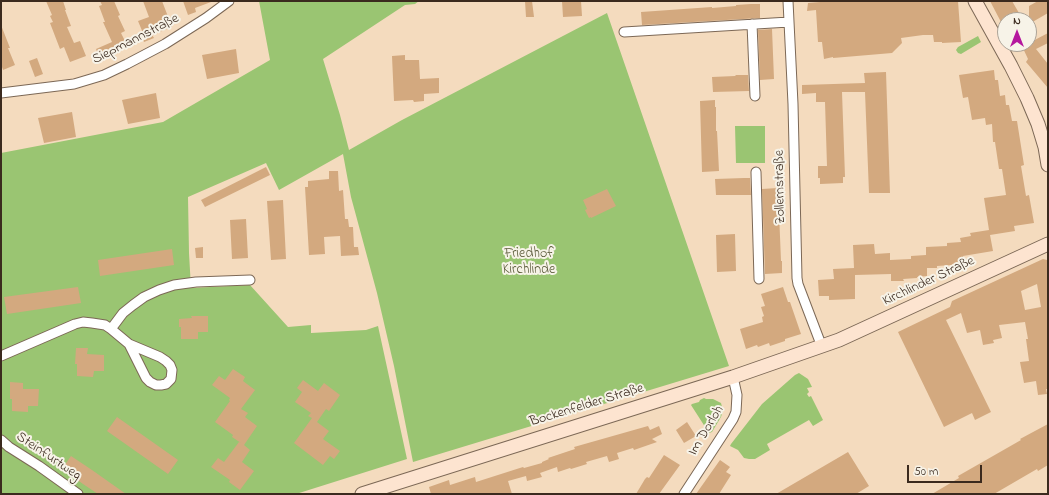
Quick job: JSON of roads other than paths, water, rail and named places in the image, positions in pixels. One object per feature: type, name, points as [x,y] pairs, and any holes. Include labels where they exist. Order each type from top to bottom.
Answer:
[{"type":"main road","points":[[975,1],[1027,98],[1038,124],[1045,147],[1048,165]]},
{"type":"main road","name":"Kirchlinder Straße","points":[[822,346],[839,340],[1048,244]]},
{"type":"main road","name":"Bockenfelder Straße","points":[[362,494],[734,377],[822,346]]},
{"type":"street","name":"Siepmannstraße","points":[[1,93],[74,84],[104,75],[166,44],[229,1]]},
{"type":"street","name":"Zollernstraße","points":[[788,1],[797,278],[822,346]]},
{"type":"street","points":[[624,32],[789,22]]},
{"type":"street","points":[[752,24],[755,96]]},
{"type":"street","name":"Zollernstraße","points":[[756,172],[759,279]]},
{"type":"street","points":[[111,329],[123,313],[144,297],[159,290],[174,285],[196,282],[250,280]]},
{"type":"street","points":[[1,356],[67,327],[83,322],[92,322],[105,325],[129,344],[166,361],[172,370],[171,379],[166,384],[161,385],[156,385],[150,382],[146,378],[129,344]]},
{"type":"street","name":"Im Dorloh","points":[[684,494],[736,412],[737,395],[734,377]]},
{"type":"street","name":"Steinfurtweg","points":[[1,442],[39,466],[78,494]]},
{"type":"park label","name":"Friedhof Kirchlinde","points":[[529,264]]}]
